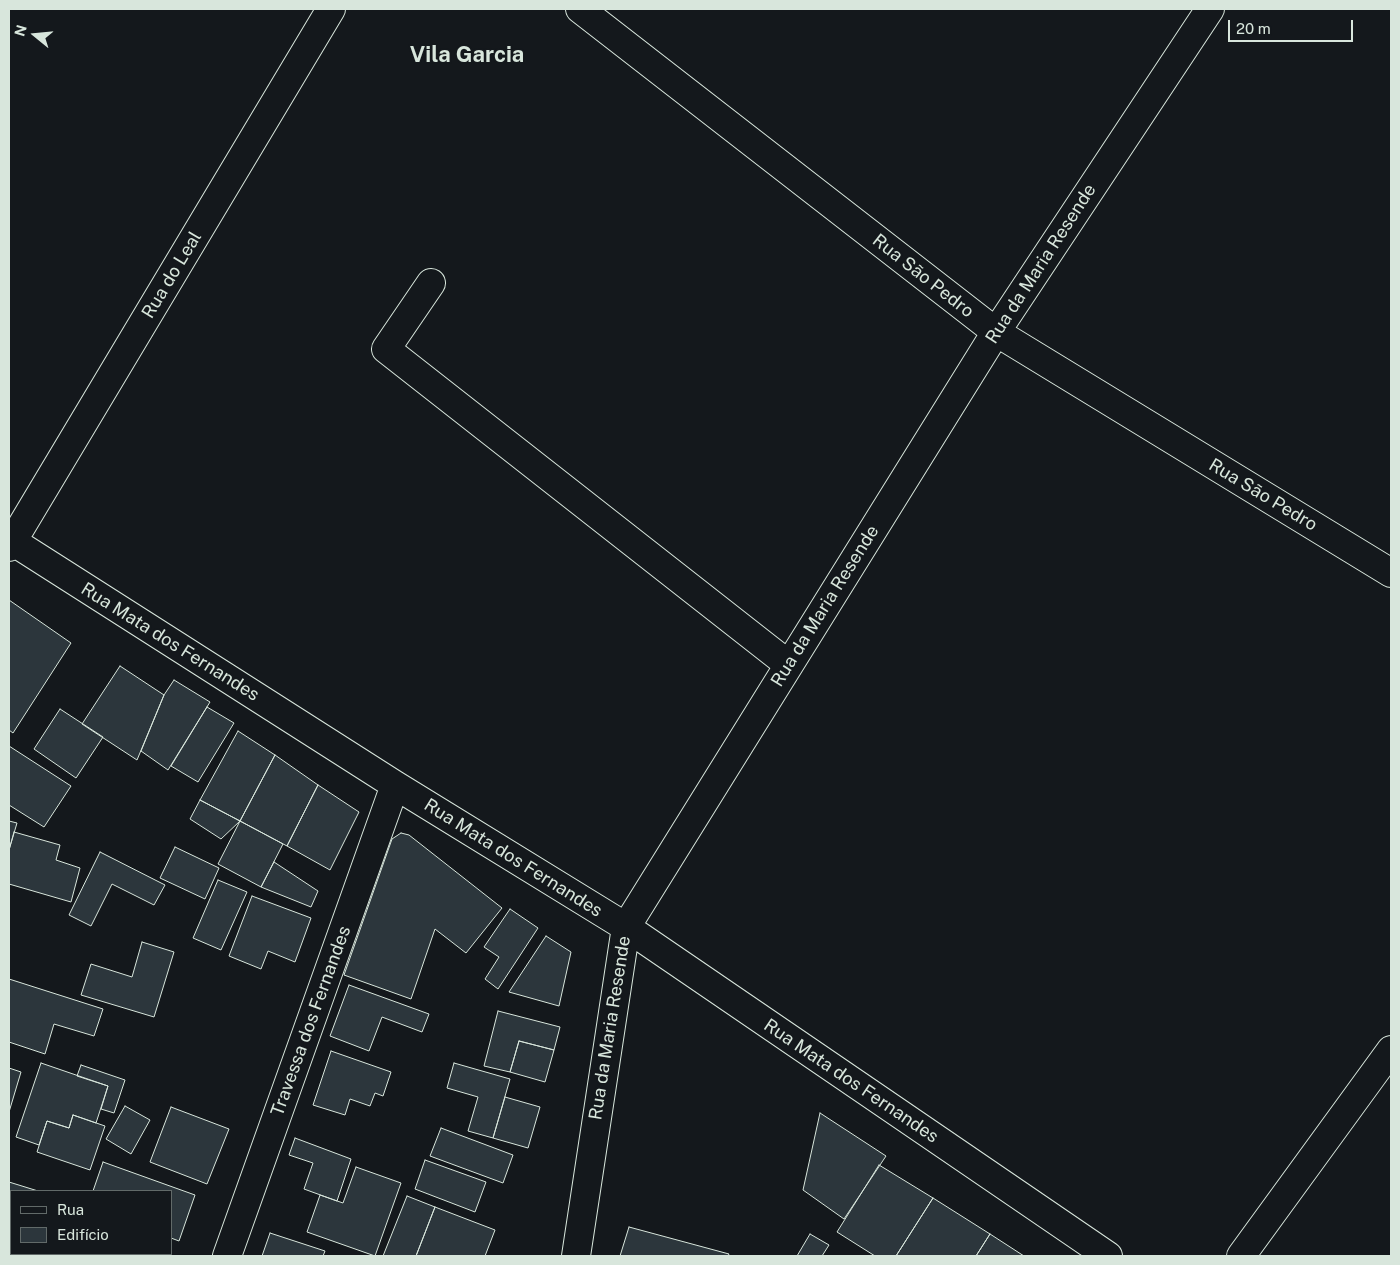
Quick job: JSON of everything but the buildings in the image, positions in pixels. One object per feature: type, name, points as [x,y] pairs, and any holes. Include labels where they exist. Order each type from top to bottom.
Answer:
[{"type":"street","name":"Rua do Leal","points":[[10,543],[332,9]]},
{"type":"street","name":"Rua São Pedro","points":[[580,9],[996,332],[1391,573]]},
{"type":"street","name":"Rua da Maria Resende","points":[[576,1256],[626,927],[996,332],[1210,9]]},
{"type":"street","points":[[431,283],[386,349],[789,665]]},
{"type":"street","name":"Rua Mata dos Fernandes","points":[[10,543],[395,785],[626,927],[1108,1256]]},
{"type":"street","name":"Travessa dos Fernandes","points":[[226,1256],[395,785]]},
{"type":"street","points":[[1241,1256],[1391,1050]]},
{"type":"district","name":"Vila Garcia","points":[[467,55]]}]
